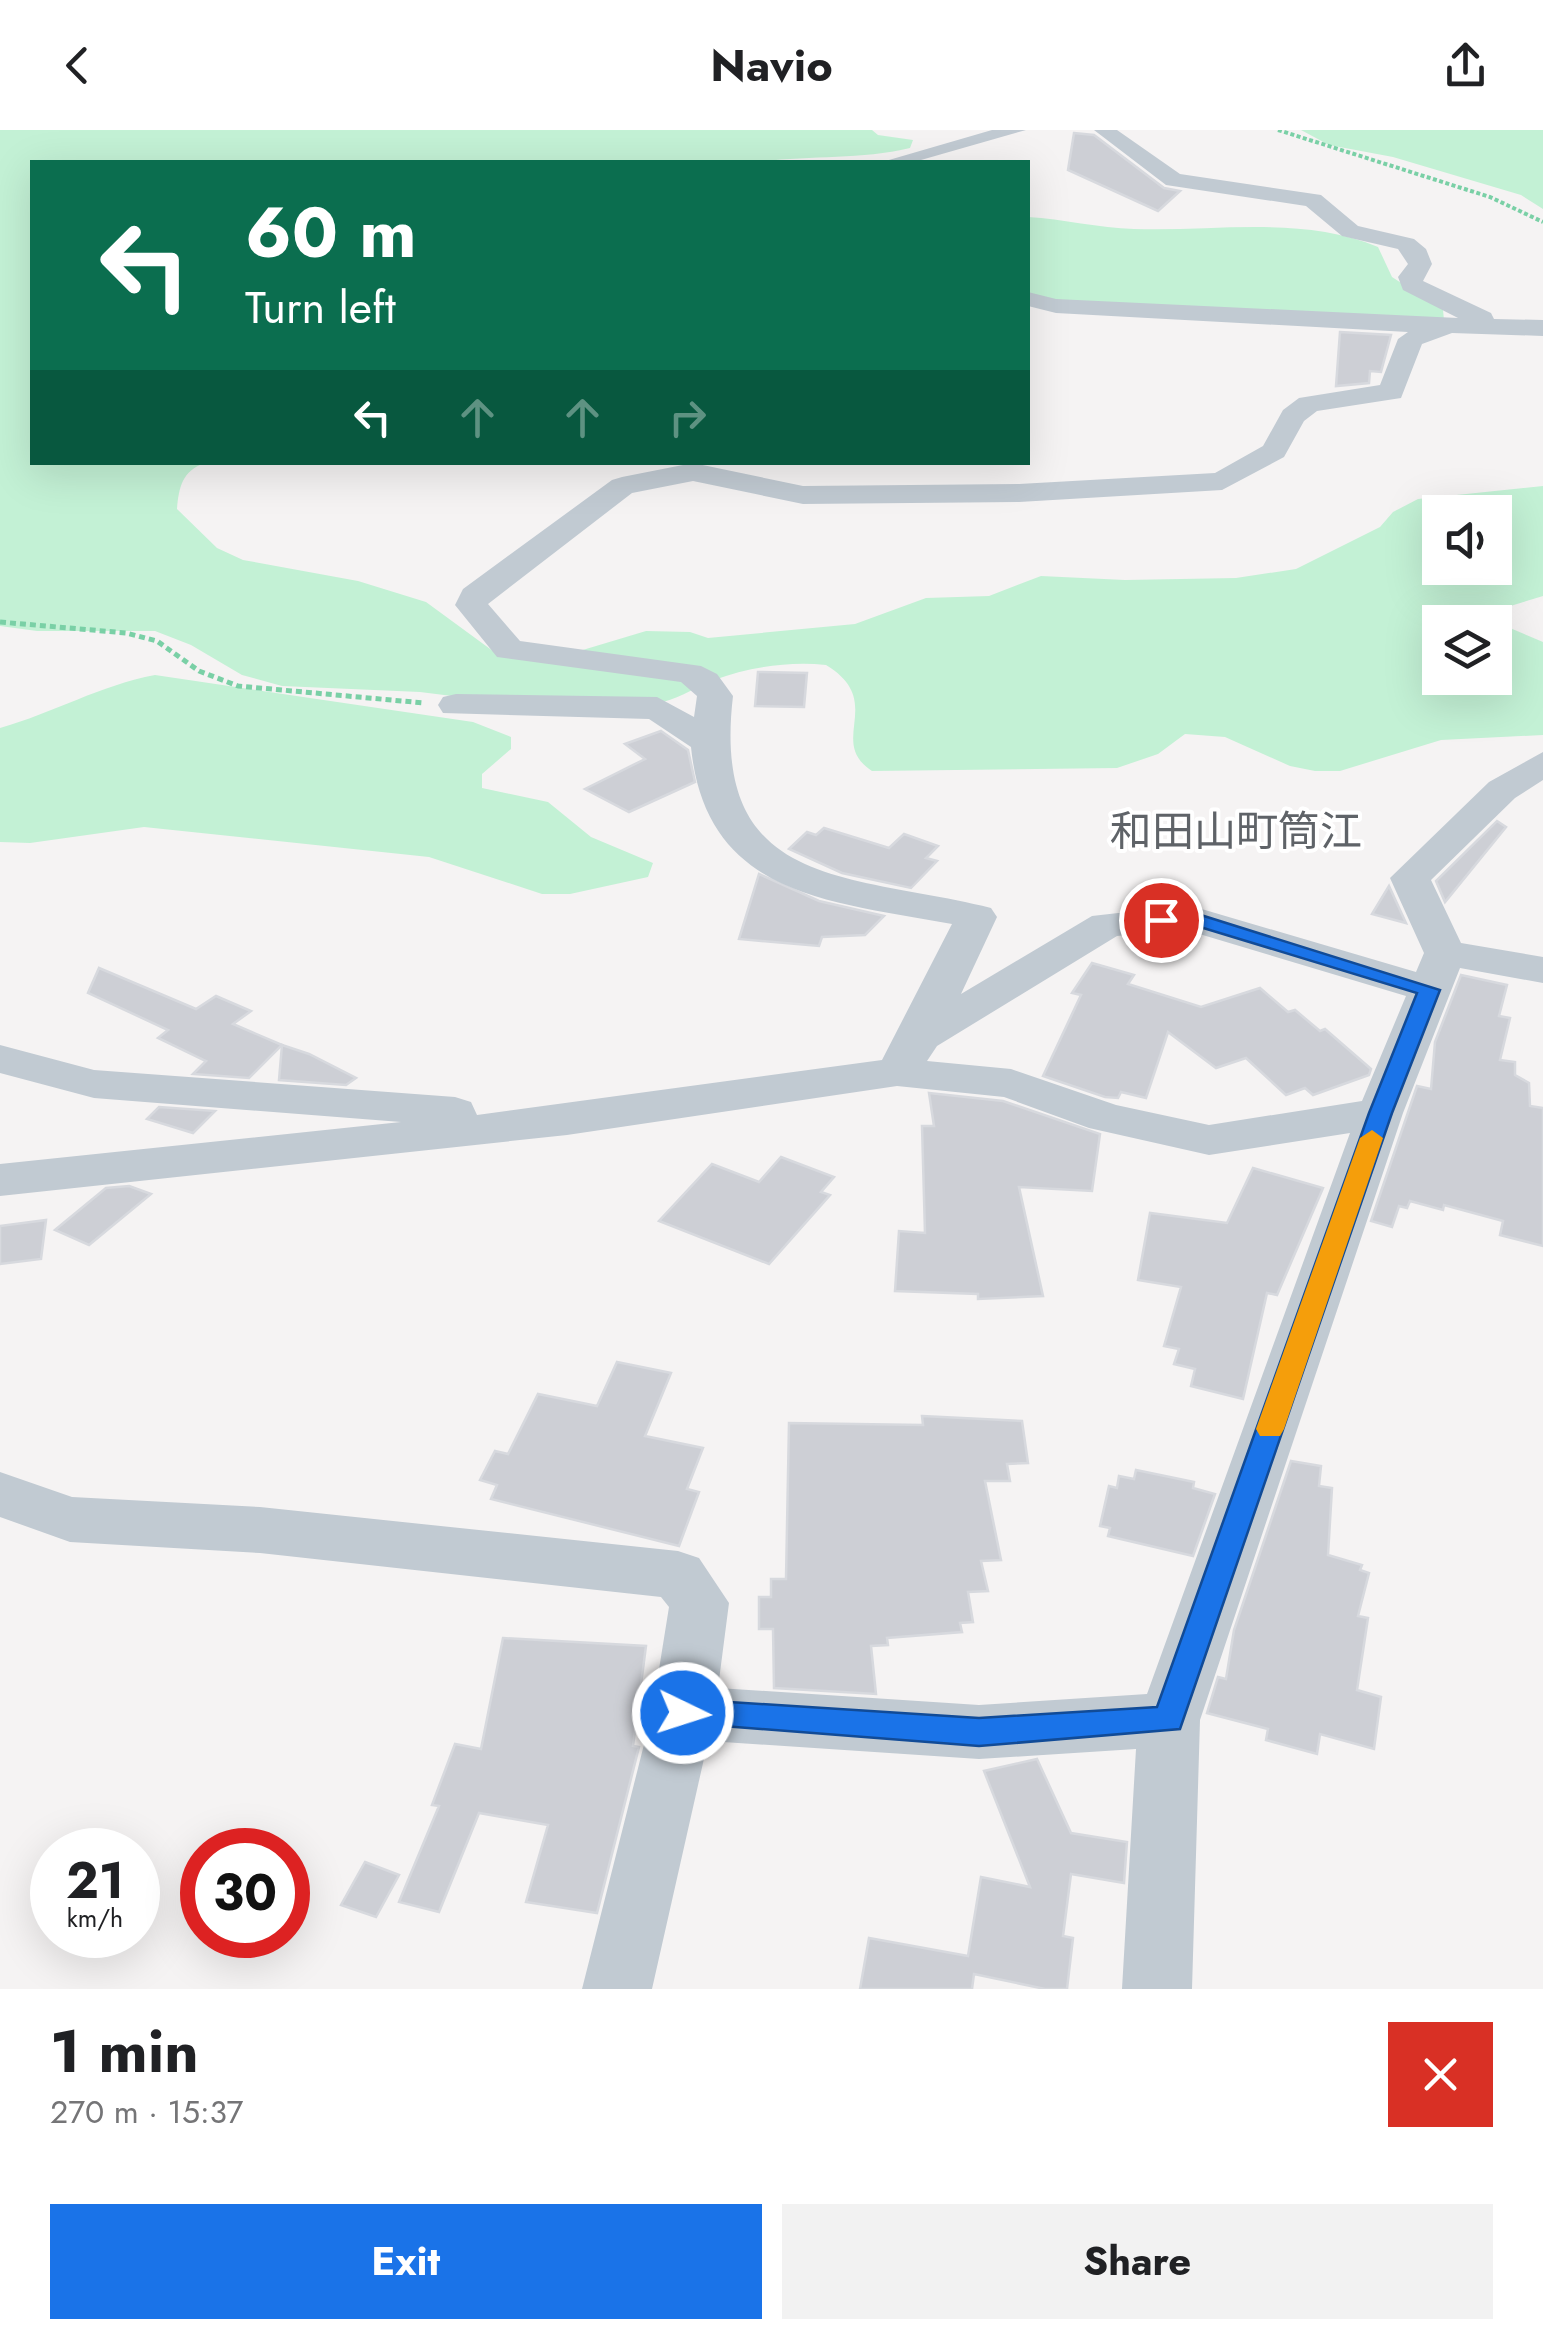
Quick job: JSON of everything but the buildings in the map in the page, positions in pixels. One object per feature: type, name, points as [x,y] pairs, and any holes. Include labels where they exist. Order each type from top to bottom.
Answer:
[{"type":"street","points":[[900,160],[1016,130]]},
{"type":"street","points":[[1104,130],[1174,180],[1313,200],[1350,231],[1406,244],[1418,254],[1420,264],[1410,277],[1412,286],[1446,305],[1498,324]]},
{"type":"street","points":[[1030,300],[1056,306],[1445,327],[1498,324],[1543,328]]},
{"type":"street","points":[[908,1055],[976,917],[816,880],[761,858],[734,823],[710,760],[715,696],[705,681],[689,673],[509,650],[472,605],[474,596],[552,543],[622,486],[693,472],[803,495],[1020,493],[1230,480],[1274,451],[1294,416],[1309,404],[1391,392],[1411,340],[1445,327]]},
{"type":"street","points":[[456,705],[657,708],[709,743]]},
{"type":"street","points":[[1158,1989],[1168,1720],[1380,1113],[1437,971],[1410,878],[1502,790],[1543,763]]},
{"type":"street","points":[[0,1180],[567,1120],[908,1055],[1107,925],[1188,917],[1437,971],[1543,970]]},
{"type":"street","points":[[908,1055],[1011,1083],[1105,1118],[1209,1140],[1380,1113]]},
{"type":"street","points":[[0,1059],[94,1084],[567,1120]]},
{"type":"street","points":[[0,1494],[70,1519],[260,1530],[678,1576],[699,1603],[683,1713],[616,1989]]},
{"type":"street","points":[[683,1713],[979,1732],[1168,1720]]},
{"type":"path","points":[[1278,130],[1490,197],[1543,222]]},
{"type":"path","points":[[0,622],[126,633],[157,642],[198,671],[238,686],[456,705]]},
{"type":"green space","points":[[0,130],[872,130],[878,135],[913,140],[910,148],[891,152],[784,160],[30,160],[30,465],[201,465],[183,481],[177,509],[217,548],[243,560],[358,581],[426,602],[497,654],[566,655],[646,631],[690,632],[708,638],[855,624],[926,598],[989,596],[1041,576],[1125,580],[1236,578],[1296,569],[1380,527],[1393,512],[1422,499],[1422,585],[1512,585],[1512,495],[1456,495],[1543,486],[1543,596],[1512,606],[1422,605],[1422,695],[1512,695],[1512,629],[1543,642],[1543,735],[1441,740],[1340,771],[1290,766],[1225,737],[1185,734],[1158,754],[1117,768],[872,771],[859,759],[854,747],[852,693],[844,679],[826,665],[770,666],[741,672],[663,702],[515,704],[420,692],[282,686],[242,675],[191,645],[155,631],[37,631],[0,626]]},
{"type":"green space","points":[[1301,130],[1543,130],[1543,209],[1521,195],[1393,157],[1329,145]]},
{"type":"green space","points":[[1030,217],[1121,228],[1288,228],[1349,237],[1378,247],[1392,277],[1443,310],[1444,320],[1076,308],[1030,297]]},
{"type":"green space","points":[[155,675],[473,722],[511,737],[511,749],[482,774],[482,788],[548,802],[591,837],[653,863],[648,877],[570,894],[542,894],[429,857],[144,827],[30,843],[0,842],[0,728],[115,685]]},
{"type":"slow traffic","points":[[1270,1429],[1372,1138]]},
{"type":"district","name":"和田山町筒江","points":[[1236,831]]},
{"type":"route","points":[[683,1713],[979,1732],[1168,1720],[1380,1113],[1430,990],[1188,917],[1161,920]]}]
